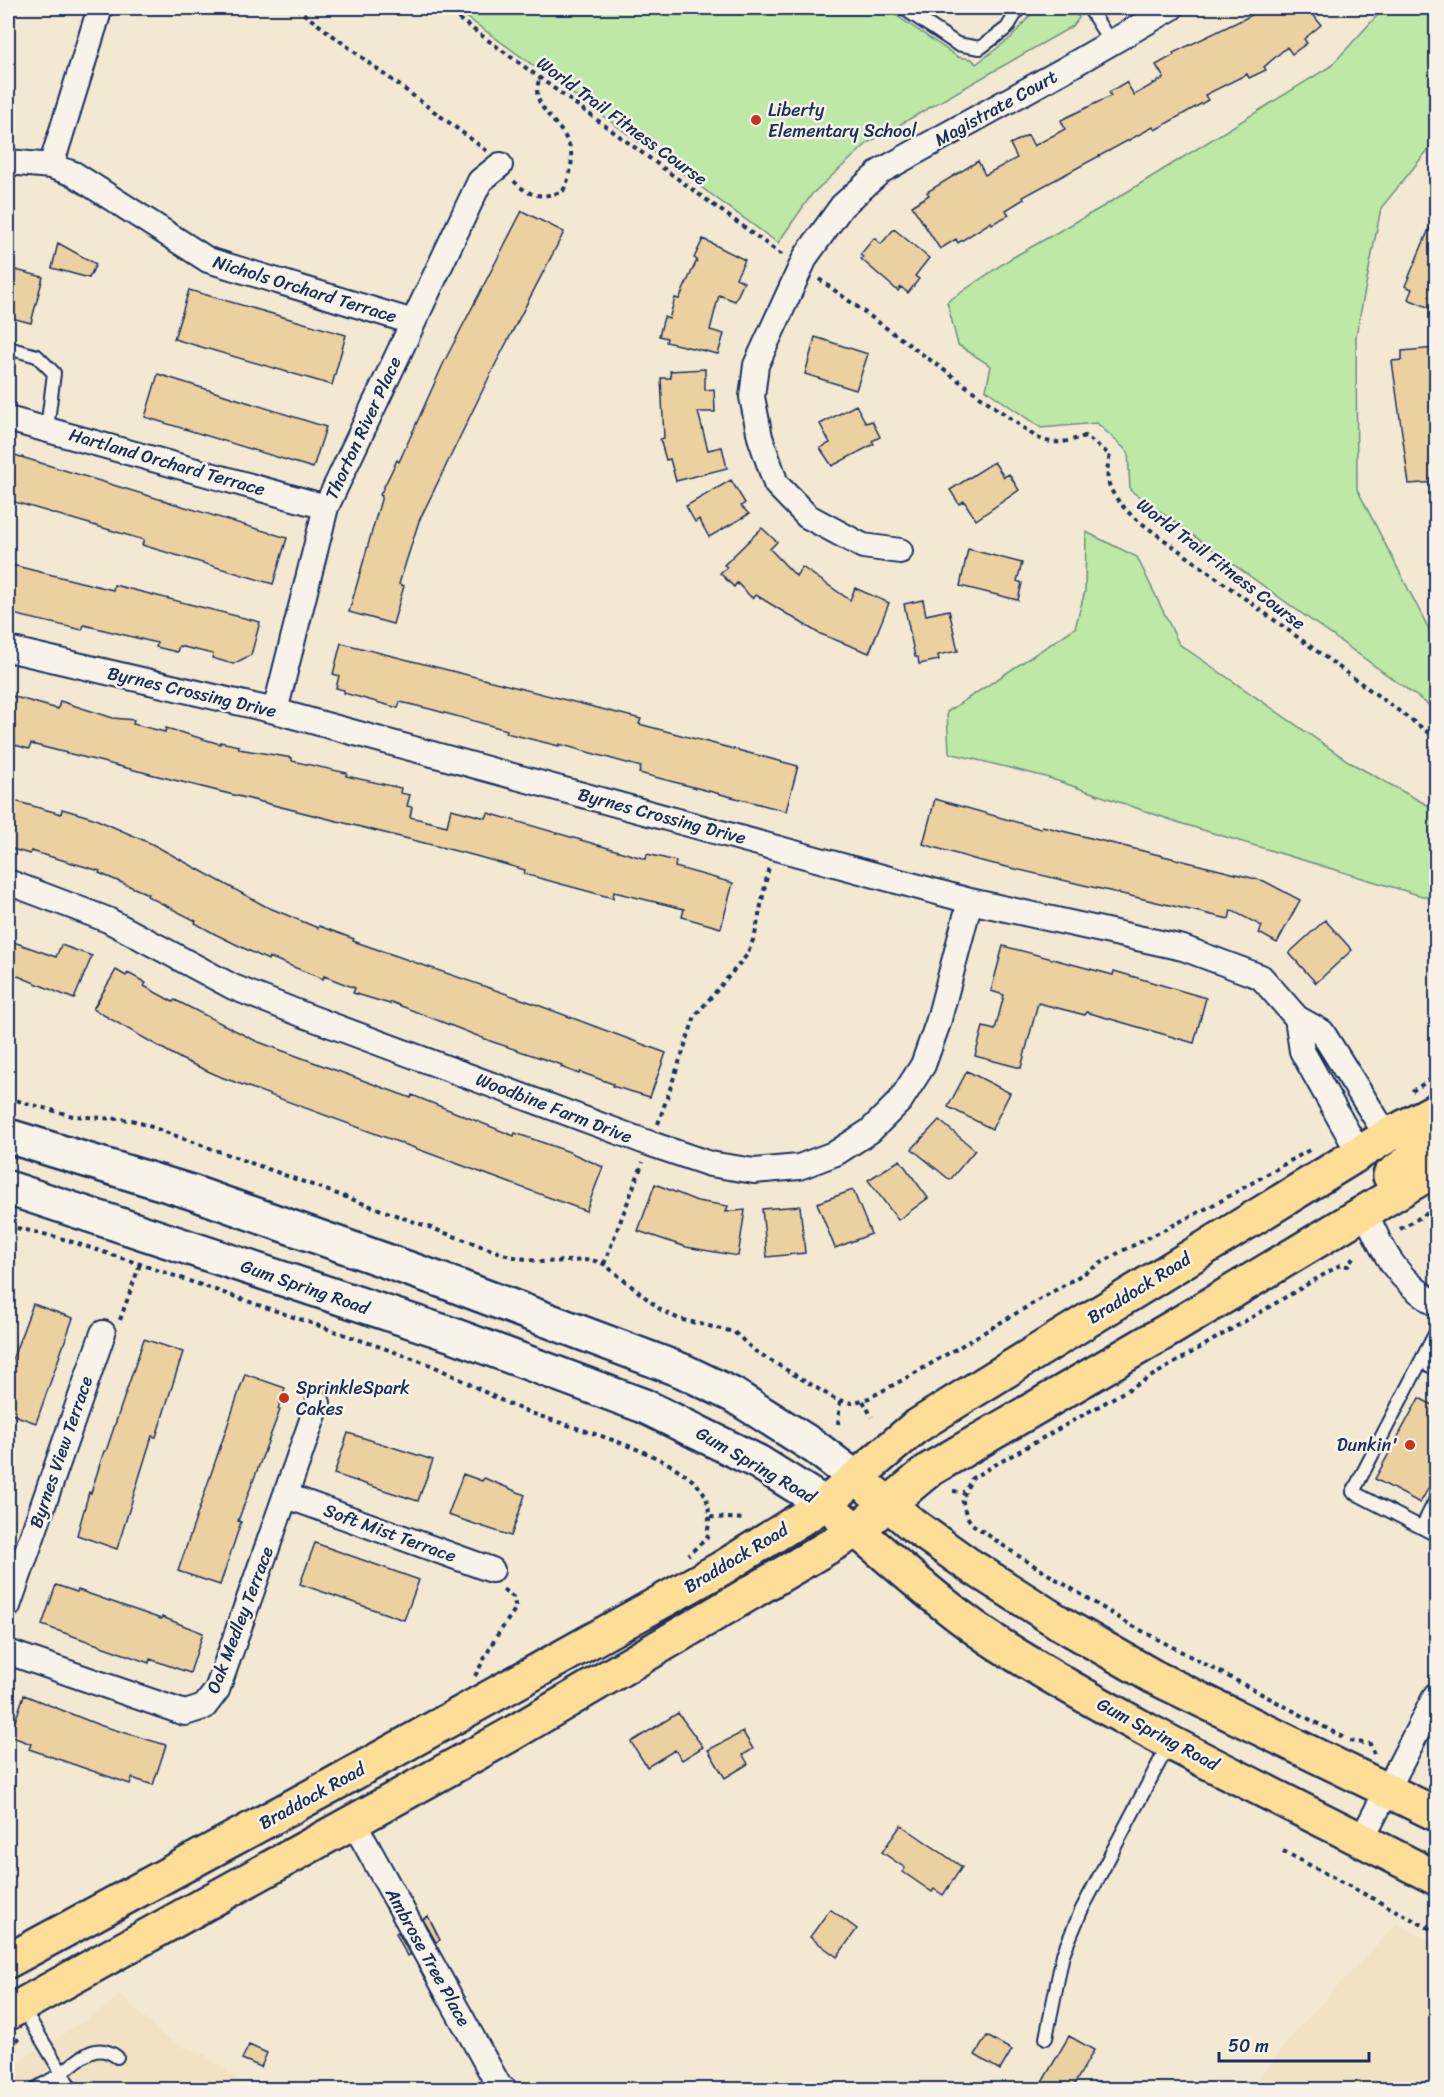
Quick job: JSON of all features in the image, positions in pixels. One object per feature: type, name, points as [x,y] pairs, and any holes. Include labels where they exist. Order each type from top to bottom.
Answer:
[{"type":"main road","name":"Braddock Road","points":[[8,1961],[168,1874],[484,1686],[722,1568],[825,1504],[915,1428],[955,1402],[1387,1136],[1437,1110]]},
{"type":"main road","points":[[8,1136],[191,1192],[446,1282],[683,1371],[743,1401],[816,1447],[888,1502],[913,1526],[966,1563],[1107,1650],[1164,1682],[1437,1814]]},
{"type":"main road","points":[[1366,1213],[1374,1194],[1393,1172],[1437,1141]]},
{"type":"main road","name":"Braddock Road","points":[[16,2019],[508,1736],[857,1530],[928,1470],[1437,1169]]},
{"type":"main road","name":"Gum Spring Road","points":[[8,1188],[453,1335],[644,1406],[767,1467],[825,1504],[944,1603],[998,1644],[1170,1741],[1437,1878]]},
{"type":"main road","points":[[354,1823],[357,1802],[370,1790],[470,1730],[483,1719],[484,1686]]},
{"type":"main road","points":[[16,2019],[28,1978],[42,1963],[154,1902],[163,1895],[168,1874]]},
{"type":"street","points":[[51,166],[100,8]]},
{"type":"street","name":"Magistrate Court","points":[[900,550],[863,546],[807,516],[776,484],[760,437],[752,397],[756,364],[806,256],[842,206],[881,171],[1171,8]]},
{"type":"street","name":"Nichols Orchard Terrace","points":[[8,162],[51,166],[74,174],[208,260],[413,322]]},
{"type":"street","name":"Thorton River Place","points":[[275,711],[326,507],[480,181],[500,165]]},
{"type":"street","name":"Hartland Orchard Terrace","points":[[8,419],[326,507]]},
{"type":"street","name":"Byrnes Crossing Drive","points":[[8,649],[275,711],[970,901],[1183,948],[1261,977],[1297,1018],[1322,1032],[1387,1136]]},
{"type":"street","name":"Woodbine Farm Drive","points":[[8,882],[108,920],[233,987],[651,1144],[710,1164],[754,1171],[799,1167],[836,1153],[870,1131],[900,1101],[923,1065],[938,1023],[970,901]]},
{"type":"street","points":[[1297,1018],[1302,1051],[1359,1153]]},
{"type":"street","points":[[1366,1213],[1389,1261],[1423,1296],[1437,1304]]},
{"type":"street","name":"Byrnes View Terrace","points":[[8,1605],[107,1325]]},
{"type":"street","name":"Oak Medley Terrace","points":[[8,1652],[185,1713],[204,1707],[217,1690],[318,1403]]},
{"type":"street","name":"Soft Mist Terrace","points":[[287,1496],[494,1578]]},
{"type":"street","points":[[1362,1839],[1437,1695]]},
{"type":"street","name":"Ambrose Tree Place","points":[[354,1823],[499,2086],[505,2090]]},
{"type":"lane","points":[[903,8],[957,44],[980,48],[1006,28],[1019,8]]},
{"type":"lane","points":[[1089,8],[1111,43]]},
{"type":"lane","points":[[8,348],[37,356],[54,373],[47,429]]},
{"type":"lane","points":[[1437,1332],[1353,1492],[1437,1535]]},
{"type":"lane","points":[[1421,1361],[1437,1369]]},
{"type":"lane","points":[[1422,1527],[1437,1499]]},
{"type":"lane","points":[[1046,2038],[1063,1954],[1081,1911],[1170,1741]]},
{"type":"lane","points":[[16,2019],[62,2073],[72,2090]]},
{"type":"lane","points":[[33,2090],[62,2073],[80,2056],[97,2049],[108,2050],[117,2057]]},
{"type":"path","points":[[296,8],[477,142],[520,186],[533,195],[550,196],[563,191],[568,182],[572,165],[571,149],[562,129],[538,103],[535,90],[540,78]]},
{"type":"path","name":"World Trail Fitness Course","points":[[444,8],[783,256]]},
{"type":"path","name":"World Trail Fitness Course","points":[[814,275],[1036,437],[1049,444],[1085,436],[1110,454],[1107,468],[1110,489],[1133,517],[1437,738]]},
{"type":"path","points":[[604,1264],[651,1144],[695,1016],[747,955],[755,935],[773,847]]},
{"type":"path","points":[[8,1098],[73,1116],[132,1120],[509,1256],[542,1262],[592,1260],[604,1264],[661,1310],[679,1319],[734,1332],[755,1351],[840,1401],[852,1403],[863,1401],[1011,1318],[1119,1252],[1217,1203],[1314,1148]]},
{"type":"path","points":[[1400,1229],[1437,1208]]},
{"type":"path","points":[[1353,1257],[1348,1266],[1340,1265],[1159,1372],[972,1478],[962,1498],[966,1515],[972,1524],[992,1539],[1171,1646],[1355,1743],[1370,1744],[1374,1754]]},
{"type":"path","points":[[107,1325],[120,1321],[140,1264]]},
{"type":"path","points":[[838,1424],[840,1401]]},
{"type":"path","points":[[863,1401],[872,1417]]},
{"type":"path","points":[[953,1491],[964,1492]]},
{"type":"path","points":[[710,1517],[745,1519]]},
{"type":"path","points":[[484,1686],[496,1637],[516,1608],[510,1593],[494,1578]]},
{"type":"path","points":[[1428,1770],[1437,1767]]},
{"type":"path","points":[[1283,1851],[1437,1932]]},
{"type":"path","points":[[8,2045],[16,2019]]},
{"type":"shaded area","points":[[1397,1923],[1436,1945],[1436,2089],[1250,2089],[1298,2028]]},
{"type":"shaded area","points":[[120,1994],[161,2034],[179,2046],[204,2054],[251,2089],[8,2090],[8,2067],[105,2008]]},
{"type":"green space","name":"Liberty Elementary School","points":[[454,8],[885,8],[958,57],[972,59],[976,64],[1012,37],[1036,8],[1075,8],[1079,18],[1073,26],[869,142],[812,194],[778,243]]},
{"type":"green space","points":[[1384,8],[1436,8],[1436,140],[1381,208],[1356,336],[1357,489],[1436,643],[1436,710],[1130,490],[1128,452],[1097,423],[1041,428],[986,390],[991,366],[958,345],[947,302],[1010,259],[1104,206],[1331,66]]},
{"type":"green space","points":[[1086,532],[1137,557],[1179,644],[1351,763],[1431,807],[1436,820],[1436,897],[1432,899],[1183,824],[1046,777],[949,753],[947,712],[1075,628],[1085,591]]},
{"type":"building","points":[[1251,8],[1308,8],[1321,25],[1304,39],[1307,43],[1292,54],[1287,47],[1264,67],[1266,70],[1249,78],[1247,74],[1205,95],[1208,100],[1155,130],[1153,127],[1023,197],[1024,199],[1006,210],[1009,215],[992,224],[991,222],[958,243],[956,239],[940,249],[912,206],[929,195],[927,192],[978,161],[985,175],[1017,158],[1010,144],[1028,135],[1034,146],[1065,129],[1061,120],[1111,96],[1109,92],[1126,82],[1134,95],[1164,78],[1156,65],[1174,55],[1173,53],[1256,13]]},
{"type":"building","points":[[1437,210],[1437,311],[1408,299],[1412,289],[1405,286]]},
{"type":"building","points":[[522,211],[564,232],[494,367],[419,521],[399,584],[404,586],[393,624],[349,612],[382,496],[380,495],[397,460],[399,462],[445,360]]},
{"type":"building","points":[[894,229],[929,258],[915,276],[919,279],[908,293],[901,287],[898,291],[861,259],[863,257],[860,255],[874,238],[881,244]]},
{"type":"building","points":[[703,239],[745,260],[736,278],[744,282],[735,301],[719,295],[710,330],[724,334],[718,354],[666,342],[667,338],[659,336],[664,317],[669,319],[675,298],[679,299],[697,260],[694,258]]},
{"type":"building","points":[[58,243],[96,264],[89,278],[52,268]]},
{"type":"building","points":[[8,268],[43,277],[31,323],[8,317]]},
{"type":"building","points":[[189,290],[346,335],[332,385],[174,339]]},
{"type":"building","points":[[815,337],[868,354],[856,390],[805,374]]},
{"type":"building","points":[[1437,348],[1437,482],[1409,484],[1392,361],[1402,360],[1402,351]]},
{"type":"building","points":[[705,369],[705,390],[714,389],[715,412],[698,412],[708,450],[722,447],[727,468],[676,481],[670,459],[666,460],[660,439],[664,438],[661,378],[671,378],[670,371]]},
{"type":"building","points":[[158,374],[326,427],[313,468],[145,417]]},
{"type":"building","points":[[856,405],[866,423],[872,421],[880,437],[872,441],[874,444],[832,466],[820,448],[830,443],[820,424]]},
{"type":"building","points":[[8,453],[287,538],[273,584],[142,545],[144,540],[8,500]]},
{"type":"building","points":[[994,462],[1004,477],[1009,474],[1019,490],[976,520],[964,501],[959,504],[950,490]]},
{"type":"building","points":[[731,480],[745,503],[741,506],[749,514],[709,537],[699,519],[695,522],[686,506]]},
{"type":"building","points":[[762,528],[777,542],[770,549],[796,576],[802,567],[850,600],[855,588],[889,603],[869,653],[818,633],[756,595],[752,598],[737,583],[734,587],[720,573],[727,567],[724,565]]},
{"type":"building","points":[[968,549],[1022,563],[1017,581],[1022,583],[1018,600],[960,586]]},
{"type":"building","points":[[8,564],[113,590],[114,585],[260,622],[251,655],[233,664],[212,658],[213,654],[179,646],[177,652],[156,647],[157,643],[84,625],[82,630],[8,613]]},
{"type":"building","points":[[923,600],[926,615],[949,610],[958,651],[938,655],[939,660],[919,664],[918,657],[915,657],[904,604]]},
{"type":"building","points":[[341,643],[641,719],[639,724],[798,766],[786,811],[639,773],[641,767],[559,744],[559,746],[506,733],[507,730],[430,709],[400,702],[398,708],[344,693],[344,690],[336,688],[339,676],[333,674]]},
{"type":"building","points":[[8,695],[58,709],[60,701],[113,718],[134,720],[133,724],[165,732],[166,728],[220,744],[220,742],[239,746],[239,749],[292,758],[292,761],[347,773],[346,776],[401,788],[400,793],[410,795],[407,806],[412,807],[410,817],[447,826],[451,809],[486,818],[488,813],[646,859],[647,854],[676,861],[675,867],[733,883],[721,928],[682,917],[684,909],[614,892],[613,898],[524,874],[525,870],[476,856],[31,744],[29,749],[8,743]]},
{"type":"building","points":[[8,799],[61,814],[62,809],[93,818],[152,844],[265,906],[318,928],[319,926],[354,939],[353,941],[527,1001],[666,1053],[650,1097],[612,1086],[613,1084],[580,1072],[579,1074],[561,1067],[562,1065],[493,1042],[391,1002],[390,1004],[353,993],[355,988],[324,976],[323,979],[269,957],[268,960],[195,923],[196,921],[147,896],[148,894],[99,873],[100,871],[31,851],[30,854],[8,848]]},
{"type":"building","points":[[935,799],[1041,829],[1042,826],[1264,881],[1300,900],[1277,943],[1259,933],[1262,926],[1231,910],[1229,919],[977,860],[923,844]]},
{"type":"building","points":[[1325,920],[1352,950],[1316,983],[1289,953]]},
{"type":"building","points":[[8,940],[56,957],[61,945],[92,956],[74,999],[8,972]]},
{"type":"building","points":[[1003,946],[1113,975],[1114,971],[1206,998],[1194,1043],[1086,1012],[1085,1015],[1038,1003],[1021,1068],[975,1056],[983,1027],[995,1030],[1004,995],[991,991]]},
{"type":"building","points":[[116,970],[126,976],[128,973],[146,983],[144,986],[173,1002],[175,1000],[256,1041],[411,1098],[412,1095],[514,1136],[515,1133],[567,1151],[603,1167],[586,1211],[221,1077],[181,1059],[93,1009]]},
{"type":"building","points":[[967,1071],[1010,1093],[992,1129],[948,1107]]},
{"type":"building","points":[[939,1120],[975,1150],[950,1180],[912,1149]]},
{"type":"building","points":[[900,1160],[928,1198],[898,1220],[868,1180]]},
{"type":"building","points":[[655,1184],[697,1201],[728,1206],[726,1212],[745,1210],[738,1256],[686,1247],[638,1231]]},
{"type":"building","points":[[853,1190],[871,1234],[835,1248],[817,1203]]},
{"type":"building","points":[[800,1206],[805,1253],[767,1257],[762,1209]]},
{"type":"building","points":[[33,1304],[73,1318],[36,1423],[8,1413],[8,1371]]},
{"type":"building","points":[[144,1339],[183,1352],[156,1437],[152,1436],[117,1549],[77,1535],[89,1492],[91,1493]]},
{"type":"building","points":[[245,1374],[285,1388],[278,1409],[280,1410],[238,1521],[241,1522],[220,1585],[178,1571]]},
{"type":"building","points":[[1419,1398],[1437,1407],[1437,1473],[1420,1503],[1375,1479]]},
{"type":"building","points":[[348,1433],[433,1460],[418,1501],[334,1474]]},
{"type":"building","points":[[463,1474],[482,1481],[484,1478],[525,1495],[511,1536],[448,1515]]},
{"type":"building","points":[[315,1543],[419,1580],[404,1620],[300,1584]]},
{"type":"building","points":[[56,1585],[77,1592],[78,1590],[161,1619],[162,1617],[203,1633],[190,1673],[150,1659],[149,1663],[42,1625]]},
{"type":"building","points":[[24,1695],[99,1725],[166,1745],[153,1785],[132,1778],[130,1784],[29,1749],[31,1744],[10,1736]]},
{"type":"building","points":[[678,1713],[703,1747],[682,1760],[675,1750],[647,1767],[631,1742]]},
{"type":"building","points":[[743,1732],[753,1749],[743,1755],[748,1764],[725,1778],[708,1750]]},
{"type":"building","points":[[901,1825],[962,1867],[943,1895],[934,1889],[932,1892],[903,1872],[905,1868],[882,1852]]},
{"type":"building","points":[[830,1909],[857,1929],[837,1957],[810,1937]]},
{"type":"building","points":[[428,1916],[440,1940],[436,1942],[423,1919]]},
{"type":"building","points":[[398,1932],[410,1955],[407,1956],[396,1933]]},
{"type":"building","points":[[987,2036],[1012,2050],[1000,2070],[975,2055]]},
{"type":"building","points":[[1069,2036],[1094,2050],[1071,2090],[1051,2090],[1041,2084]]},
{"type":"building","points":[[249,2045],[267,2053],[261,2067],[242,2059]]},
{"type":"place","name":"Liberty Elementary School","points":[[756,120]]},
{"type":"place","name":"SprinkleSpark Cakes","points":[[284,1398]]},
{"type":"place","name":"Dunkin'","points":[[1410,1445]]}]
